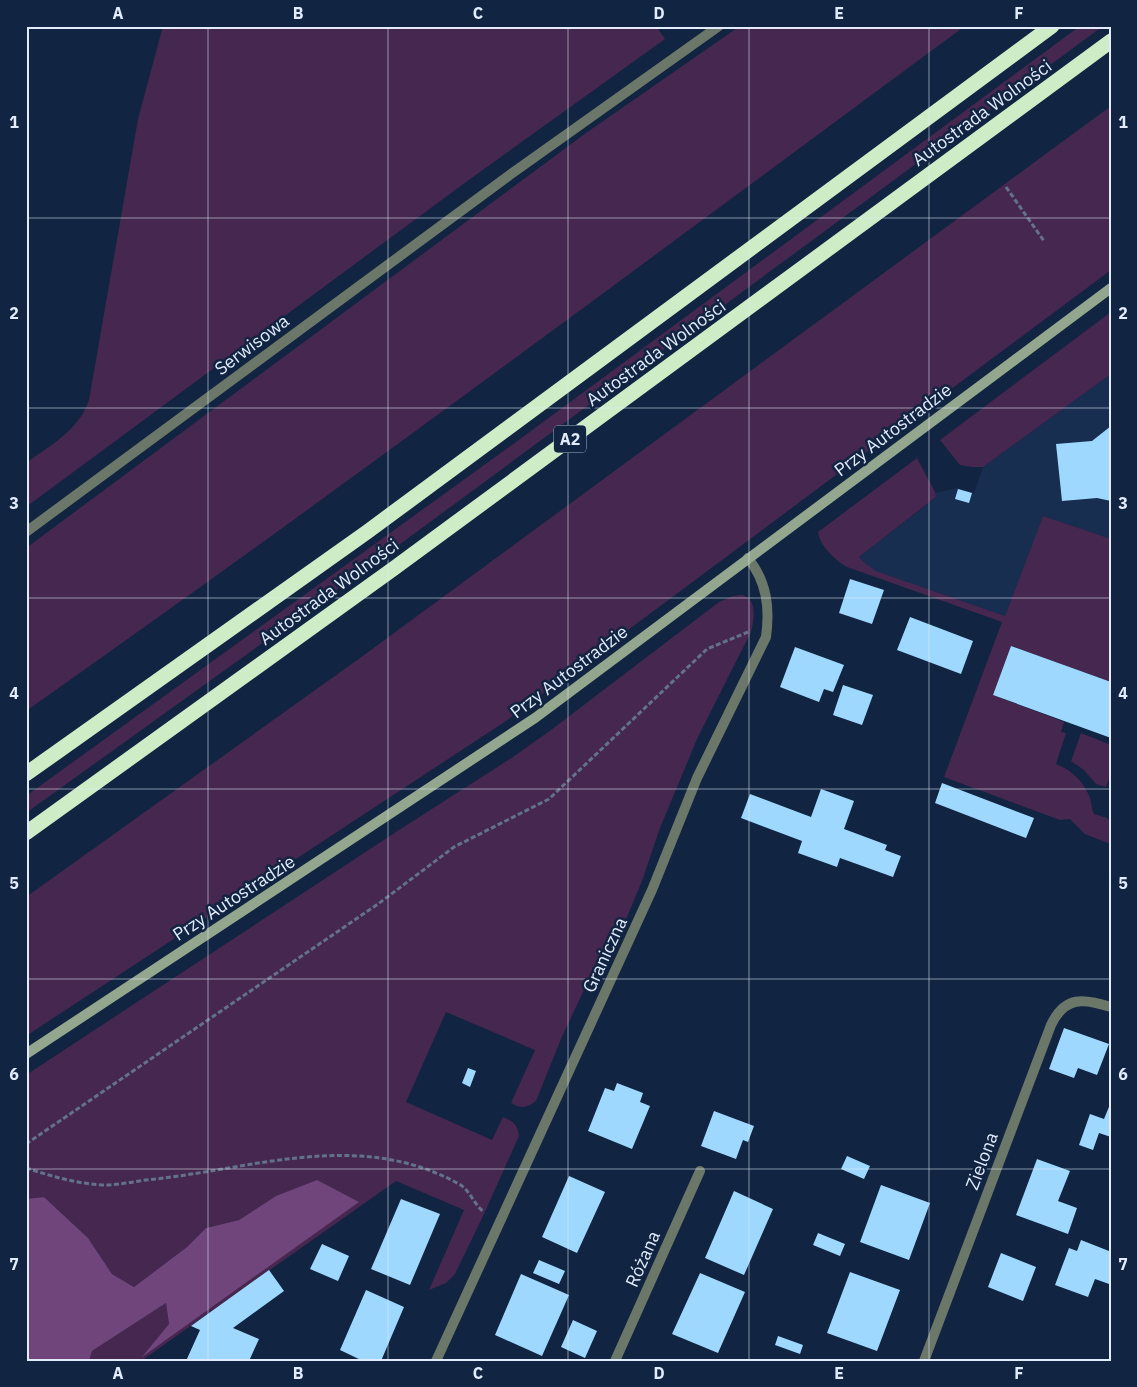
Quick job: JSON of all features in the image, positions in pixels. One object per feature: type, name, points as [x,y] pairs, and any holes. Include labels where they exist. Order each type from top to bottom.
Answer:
[{"type":"highway","name":"Autostrada Wolności","points":[[26,774],[367,532],[1052,26]]},
{"type":"highway","name":"Autostrada Wolności","points":[[26,833],[393,569],[1111,41]]},
{"type":"street","name":"Serwisowa","points":[[26,532],[497,184],[719,26]]},
{"type":"street","name":"Przy Autostradzie","points":[[26,1054],[505,739],[1111,288]]},
{"type":"street","name":"Graniczna","points":[[440,1360],[501,1219],[652,890],[697,778],[766,637],[768,623],[762,579],[748,558]]},
{"type":"street","name":"Zielona","points":[[924,1361],[1056,1013],[1072,1002],[1094,1002],[1111,1007]]},
{"type":"street","name":"Różana","points":[[615,1361],[700,1171]]},
{"type":"path","points":[[1006,187],[1044,241]]},
{"type":"path","points":[[26,1144],[378,904],[454,847],[549,799],[707,649],[768,623]]},
{"type":"path","points":[[26,1168],[56,1178],[104,1185],[185,1176],[287,1158],[352,1155],[401,1162],[434,1172],[461,1185],[482,1211],[501,1219]]},
{"type":"shaded area","points":[[163,26],[656,26],[665,39],[466,182],[26,507],[26,463],[71,428],[84,411],[89,400],[138,119]]},
{"type":"shaded area","points":[[740,26],[965,26],[380,457],[26,711],[26,548],[586,133]]},
{"type":"shaded area","points":[[1080,26],[1103,26],[403,542],[26,813],[26,796],[516,442]]},
{"type":"shaded area","points":[[1111,106],[1111,270],[506,721],[26,1036],[26,897],[360,658]]},
{"type":"shaded area","points":[[1111,312],[1111,374],[983,467],[960,465],[940,440]]},
{"type":"shaded area","points":[[1111,374],[1111,539],[1043,516],[1005,616],[876,571],[859,557],[933,500],[936,497],[935,493],[957,488],[974,493],[983,467]]},
{"type":"shaded area","points":[[917,458],[936,497],[859,557],[876,571],[1005,616],[1043,516],[1111,539],[1111,682],[1011,646],[993,695],[1064,722],[1061,732],[1066,733],[1056,764],[1072,773],[1081,782],[1090,798],[1094,814],[1107,818],[1111,822],[1111,842],[1108,843],[1085,834],[1070,819],[1060,820],[944,777],[1002,622],[847,567],[833,557],[821,542],[818,532]]},
{"type":"shaded area","points":[[742,595],[747,597],[753,605],[754,616],[751,632],[697,739],[660,828],[642,881],[624,924],[615,942],[583,992],[561,1039],[536,1101],[524,1107],[511,1103],[535,1050],[446,1012],[406,1102],[492,1140],[503,1117],[514,1124],[518,1132],[519,1136],[455,1274],[446,1283],[429,1290],[464,1210],[396,1181],[141,1361],[89,1361],[92,1351],[166,1303],[169,1324],[144,1354],[276,1196],[239,1220],[206,1228],[187,1247],[134,1287],[112,1274],[88,1238],[44,1197],[26,1199],[26,1075],[513,757],[719,602],[733,596]]},
{"type":"shaded area","points":[[1081,733],[1111,745],[1111,773],[1106,787],[1096,784],[1084,770],[1071,761]]},
{"type":"shaded area","points":[[317,1180],[359,1202],[142,1357],[169,1324],[166,1303],[92,1351],[89,1361],[26,1361],[26,1199],[44,1197],[88,1238],[112,1274],[134,1287],[187,1247],[206,1228],[239,1220],[276,1196]]},
{"type":"building","points":[[1111,426],[1111,501],[1097,498],[1062,501],[1056,444],[1092,441]]},
{"type":"building","points":[[958,489],[972,493],[969,503],[955,499]]},
{"type":"building","points":[[850,579],[884,590],[872,624],[839,613]]},
{"type":"building","points":[[910,617],[973,641],[961,674],[897,650]]},
{"type":"building","points":[[1011,646],[1111,682],[1111,738],[993,695]]},
{"type":"building","points":[[795,647],[844,665],[833,692],[824,689],[819,702],[780,687]]},
{"type":"building","points":[[843,685],[873,695],[862,725],[833,715]]},
{"type":"building","points":[[942,783],[1034,818],[1026,838],[935,803]]},
{"type":"building","points":[[821,789],[854,801],[844,829],[887,845],[885,850],[901,856],[893,877],[840,858],[837,867],[798,853],[802,841],[741,818],[750,794],[811,817]]},
{"type":"building","points":[[1064,1028],[1109,1044],[1097,1075],[1078,1068],[1074,1078],[1049,1069]]},
{"type":"building","points":[[468,1068],[476,1071],[470,1087],[462,1083]]},
{"type":"building","points":[[617,1083],[643,1093],[640,1102],[650,1106],[632,1149],[588,1131],[605,1088],[614,1091]]},
{"type":"building","points":[[1111,1102],[1111,1137],[1099,1133],[1093,1150],[1079,1145],[1090,1114],[1104,1119]]},
{"type":"building","points":[[714,1111],[754,1126],[748,1142],[743,1140],[736,1159],[701,1146]]},
{"type":"building","points":[[847,1156],[870,1166],[864,1179],[841,1169]]},
{"type":"building","points":[[1037,1159],[1070,1171],[1058,1201],[1077,1208],[1068,1234],[1016,1215]]},
{"type":"building","points":[[569,1176],[605,1192],[577,1253],[542,1237]]},
{"type":"building","points":[[881,1185],[930,1203],[909,1260],[860,1242]]},
{"type":"building","points":[[734,1191],[773,1209],[744,1275],[705,1258]]},
{"type":"building","points":[[401,1199],[440,1214],[410,1285],[371,1269]]},
{"type":"building","points":[[818,1233],[845,1244],[840,1256],[813,1245]]},
{"type":"building","points":[[1081,1240],[1109,1251],[1111,1247],[1111,1279],[1109,1284],[1095,1279],[1088,1297],[1055,1285],[1069,1248],[1077,1251]]},
{"type":"building","points":[[322,1244],[349,1256],[338,1281],[310,1269]]},
{"type":"building","points":[[1001,1253],[1036,1267],[1023,1301],[988,1287]]},
{"type":"building","points":[[539,1260],[565,1271],[559,1284],[533,1273]]},
{"type":"building","points":[[269,1270],[284,1291],[233,1328],[259,1339],[249,1361],[186,1361],[200,1330],[191,1326]]},
{"type":"building","points":[[850,1272],[900,1290],[877,1351],[827,1333]]},
{"type":"building","points":[[700,1273],[745,1292],[718,1353],[672,1334]]},
{"type":"building","points":[[521,1274],[569,1295],[542,1356],[495,1335]]},
{"type":"building","points":[[366,1290],[404,1307],[381,1361],[363,1361],[340,1350]]},
{"type":"building","points":[[573,1320],[597,1331],[585,1358],[561,1347]]},
{"type":"building","points":[[778,1336],[803,1345],[800,1354],[775,1345]]}]
